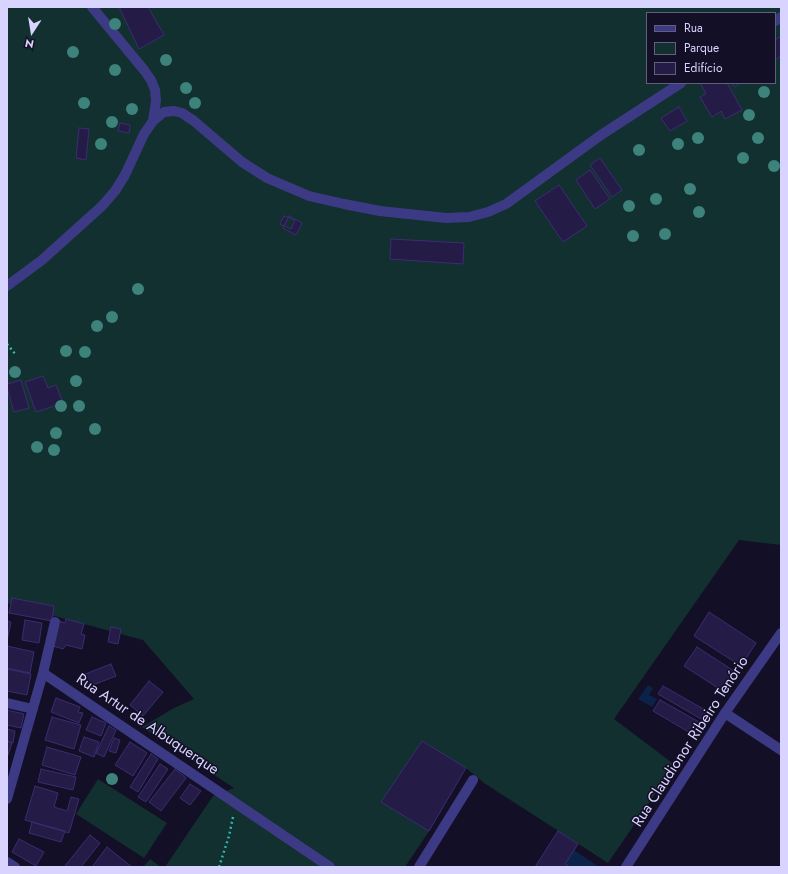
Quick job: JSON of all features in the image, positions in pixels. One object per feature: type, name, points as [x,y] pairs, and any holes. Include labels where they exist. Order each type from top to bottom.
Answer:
[{"type":"street","points":[[92,7],[151,80],[155,90],[156,101],[153,121]]},
{"type":"street","points":[[7,286],[42,260],[102,206],[115,191],[125,175],[144,134],[153,121],[164,112],[174,111],[182,113],[194,121],[242,162],[267,178],[309,196],[380,211],[446,218],[469,217],[488,212],[506,204],[601,135],[679,84]]},
{"type":"street","points":[[7,800],[43,674],[54,622]]},
{"type":"street","name":"Rua Claudionor Ribeiro Tenório","points":[[626,867],[725,713],[781,634]]},
{"type":"street","name":"Rua Artur de Albuquerque","points":[[43,674],[330,867]]},
{"type":"street","points":[[7,702],[33,709]]},
{"type":"street","points":[[725,713],[781,750]]},
{"type":"street","points":[[419,867],[473,780]]},
{"type":"street","points":[[7,862],[15,867]]},
{"type":"path","points":[[7,344],[16,355]]},
{"type":"path","points":[[219,867],[229,836],[234,802]]},
{"type":"green space","points":[[7,7],[781,7],[781,545],[739,540],[614,719],[675,765],[608,863],[484,783],[466,768],[422,741],[382,801],[429,831],[405,867],[165,867],[213,796],[234,788],[142,727],[174,708],[194,699],[143,640],[7,603]]},
{"type":"green space","points":[[98,779],[167,823],[144,858],[76,814]]},
{"type":"green space","points":[[150,859],[161,867],[143,867]]},
{"type":"water","points":[[648,685],[653,688],[649,695],[657,699],[652,707],[638,699]]},
{"type":"water","points":[[574,850],[599,867],[570,867],[565,864]]},
{"type":"building","points":[[119,7],[148,7],[164,35],[139,49]]},
{"type":"building","points":[[781,36],[781,56],[776,59],[776,39]]},
{"type":"building","points":[[701,84],[728,84],[742,110],[725,119],[721,111],[712,117],[700,97],[706,94]]},
{"type":"building","points":[[679,107],[687,121],[670,131],[661,118]]},
{"type":"building","points":[[120,123],[130,125],[129,133],[118,131]]},
{"type":"building","points":[[79,128],[89,129],[86,160],[76,158]]},
{"type":"building","points":[[600,158],[622,190],[612,197],[590,165]]},
{"type":"building","points":[[590,170],[610,199],[595,209],[576,180]]},
{"type":"building","points":[[559,185],[587,226],[563,242],[535,201]]},
{"type":"building","points":[[284,216],[295,220],[291,229],[280,224]]},
{"type":"building","points":[[289,216],[302,223],[296,235],[283,228]]},
{"type":"building","points":[[391,239],[464,243],[463,264],[390,259]]},
{"type":"building","points":[[43,376],[48,388],[56,385],[63,403],[36,412],[25,382]]},
{"type":"building","points":[[21,380],[29,408],[14,412],[7,384]]},
{"type":"building","points":[[12,598],[54,606],[52,621],[9,613]]},
{"type":"building","points":[[709,612],[756,643],[741,666],[694,636]]},
{"type":"building","points":[[66,619],[84,624],[81,634],[85,635],[82,649],[66,645],[63,649],[53,646],[59,621],[65,623]]},
{"type":"building","points":[[25,620],[42,623],[39,643],[22,640]]},
{"type":"building","points":[[7,621],[11,622],[7,641]]},
{"type":"building","points":[[111,627],[121,629],[118,644],[108,642]]},
{"type":"building","points":[[7,646],[34,652],[30,673],[7,668]]},
{"type":"building","points":[[697,647],[734,671],[721,690],[684,666]]},
{"type":"building","points":[[111,664],[116,676],[85,688],[80,676]]},
{"type":"building","points":[[7,669],[31,674],[27,695],[7,691]]},
{"type":"building","points":[[149,681],[163,692],[143,716],[130,705]]},
{"type":"building","points":[[663,686],[707,711],[701,719],[658,694]]},
{"type":"building","points":[[56,698],[80,707],[78,712],[83,713],[79,723],[51,712]]},
{"type":"building","points":[[660,700],[699,722],[692,734],[653,711]]},
{"type":"building","points":[[7,710],[24,714],[21,728],[7,725]]},
{"type":"building","points":[[52,717],[81,725],[74,749],[45,740]]},
{"type":"building","points":[[92,717],[106,723],[101,736],[86,730]]},
{"type":"building","points":[[109,726],[116,730],[104,757],[96,753]]},
{"type":"building","points":[[7,729],[15,731],[13,743],[7,741]]},
{"type":"building","points":[[84,737],[99,742],[94,757],[79,751]]},
{"type":"building","points":[[114,738],[120,740],[116,753],[109,751]]},
{"type":"building","points":[[7,741],[12,743],[8,755],[7,755]]},
{"type":"building","points":[[422,741],[466,768],[429,831],[381,802]]},
{"type":"building","points":[[130,742],[147,753],[133,776],[115,765]]},
{"type":"building","points":[[47,747],[81,757],[75,775],[42,765]]},
{"type":"building","points":[[151,754],[158,759],[138,792],[130,787]]},
{"type":"building","points":[[160,764],[168,769],[146,802],[138,797]]},
{"type":"building","points":[[41,769],[76,777],[73,790],[38,782]]},
{"type":"building","points":[[175,769],[186,778],[161,811],[149,802]]},
{"type":"building","points":[[190,784],[201,791],[190,805],[180,798]]},
{"type":"building","points":[[35,786],[58,793],[54,807],[67,811],[71,797],[79,799],[69,833],[25,820]]},
{"type":"building","points":[[32,822],[65,831],[61,842],[29,833]]},
{"type":"building","points":[[558,831],[578,844],[565,864],[570,867],[535,867]]},
{"type":"building","points":[[90,835],[100,843],[81,867],[64,867]]},
{"type":"building","points":[[19,839],[44,852],[36,866],[12,852]]},
{"type":"building","points":[[107,847],[132,867],[92,867]]}]
